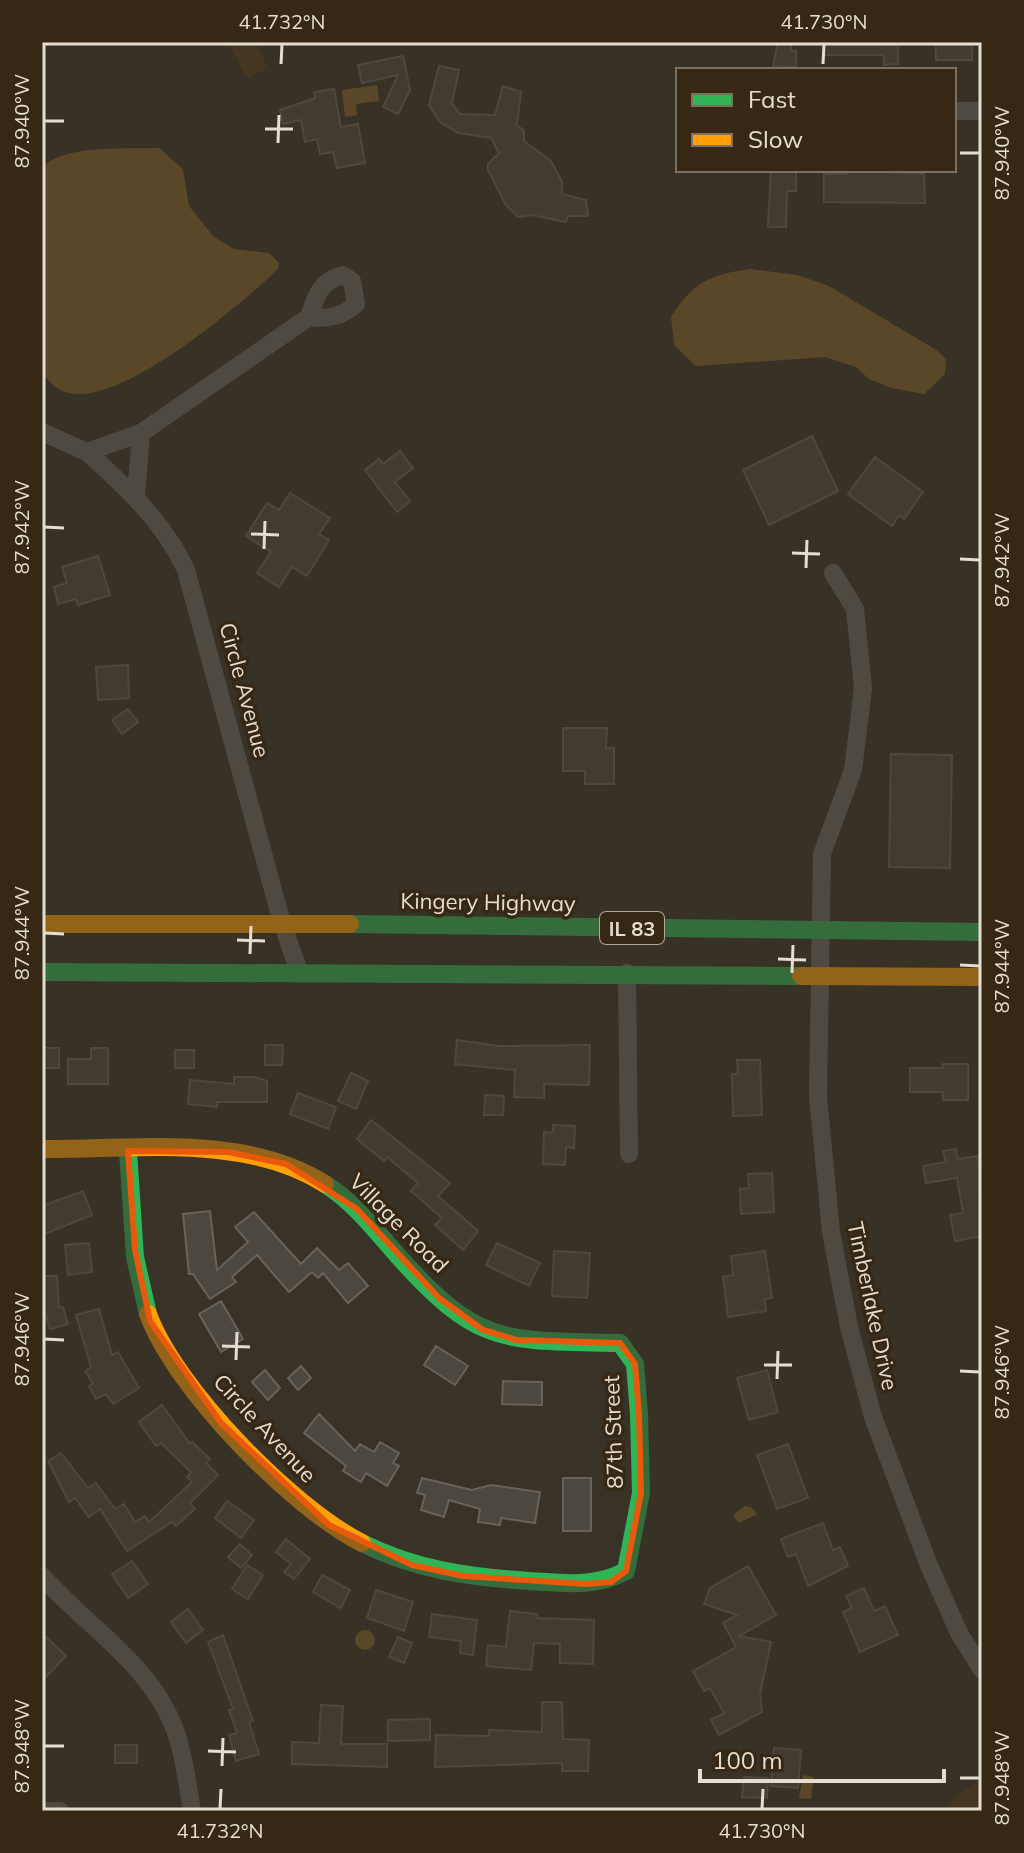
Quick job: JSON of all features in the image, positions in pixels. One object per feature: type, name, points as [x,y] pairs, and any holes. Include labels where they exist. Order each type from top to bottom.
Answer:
[{"type":"main road","name":"Kingery Highway","points":[[42,924],[282,923],[982,932]]},
{"type":"main road","name":"IL 83","points":[[42,972],[982,977]]},
{"type":"main road","name":"Village Road","points":[[42,1149],[228,1152],[286,1164],[326,1184],[357,1209],[439,1298],[483,1330],[517,1340],[620,1343]]},
{"type":"main road","name":"Circle Avenue","points":[[128,1151],[136,1260],[141,1294],[150,1321],[221,1423],[287,1492],[329,1525],[361,1544],[432,1571],[494,1579],[586,1584],[611,1582],[626,1571]]},
{"type":"main road","name":"87th Street","points":[[620,1343],[635,1364],[639,1414],[641,1493],[626,1571]]},
{"type":"street","points":[[956,111],[982,111]]},
{"type":"street","points":[[87,452],[141,433],[309,317]]},
{"type":"street","name":"Circle Avenue","points":[[42,432],[87,452],[136,496],[170,539],[193,589],[282,923],[299,971]]},
{"type":"street","points":[[136,496],[141,433]]},
{"type":"street","name":"Timberlake Drive","points":[[833,573],[855,609],[863,688],[853,770],[822,854],[818,929],[820,1136],[831,1232],[849,1327],[873,1417],[900,1494],[959,1633],[982,1670]]},
{"type":"street","points":[[627,973],[629,1154]]},
{"type":"street","points":[[42,1576],[142,1672],[164,1706],[180,1747],[192,1811]]},
{"type":"street","points":[[42,1811],[60,1811]]},
{"type":"highlighted area","points":[[128,1151],[228,1152],[286,1164],[357,1209],[439,1298],[483,1330],[517,1340],[620,1343],[635,1364],[639,1414],[641,1493],[626,1571],[611,1582],[586,1584],[463,1576],[412,1565],[329,1525],[221,1423],[150,1321],[135,1250]]},
{"type":"shaded area","points":[[228,42],[255,42],[268,68],[247,79]]},
{"type":"shaded area","points":[[377,85],[379,101],[356,104],[357,115],[345,117],[342,90]]},
{"type":"shaded area","points":[[159,148],[183,169],[189,206],[214,237],[234,249],[269,253],[279,263],[278,269],[207,329],[142,373],[111,387],[83,394],[60,390],[42,373],[42,167],[66,154],[81,151]]},
{"type":"shaded area","points":[[751,269],[797,275],[829,286],[938,351],[946,359],[945,374],[924,394],[892,388],[869,379],[856,367],[825,357],[696,366],[674,345],[671,317],[687,295],[704,282]]},
{"type":"shaded area","points":[[745,1506],[751,1507],[757,1514],[739,1523],[733,1515]]},
{"type":"shaded area","points":[[365,1630],[372,1633],[375,1640],[372,1647],[365,1650],[358,1647],[355,1640],[358,1633]]},
{"type":"shaded area","points":[[803,1775],[814,1777],[811,1799],[799,1798]]},
{"type":"shaded area","points":[[982,1779],[982,1811],[944,1811],[955,1797]]},
{"type":"building","points":[[778,42],[791,42],[791,51],[796,51],[796,67],[773,66]]},
{"type":"building","points":[[824,42],[898,42],[898,64],[884,65],[884,55],[824,55]]},
{"type":"building","points":[[936,42],[972,42],[972,60],[936,60]]},
{"type":"building","points":[[403,56],[410,90],[398,114],[383,107],[398,75],[362,83],[358,65]]},
{"type":"building","points":[[439,66],[459,70],[452,103],[460,114],[495,115],[503,86],[521,92],[517,125],[524,131],[524,141],[551,161],[562,182],[562,194],[586,200],[588,216],[568,216],[566,222],[532,215],[518,217],[505,204],[488,170],[488,164],[499,153],[491,138],[458,133],[440,122],[429,105]]},
{"type":"building","points":[[334,89],[341,127],[358,124],[365,163],[337,168],[333,152],[320,154],[317,139],[305,142],[301,120],[283,124],[280,110],[315,98],[314,92]]},
{"type":"building","points":[[771,172],[796,172],[796,191],[787,191],[786,227],[768,227]]},
{"type":"building","points":[[824,174],[924,174],[925,203],[824,202]]},
{"type":"building","points":[[812,436],[838,491],[769,525],[743,470]]},
{"type":"building","points":[[400,451],[413,468],[395,482],[410,501],[397,512],[365,470],[379,459],[383,464]]},
{"type":"building","points":[[875,457],[923,492],[904,519],[899,515],[892,526],[848,494]]},
{"type":"building","points":[[290,493],[330,518],[319,534],[329,540],[307,576],[292,567],[279,587],[257,573],[271,552],[246,536],[267,503],[279,510]]},
{"type":"building","points":[[98,556],[110,595],[78,605],[76,599],[58,604],[54,587],[67,583],[62,567]]},
{"type":"building","points":[[128,665],[129,698],[98,700],[96,667]]},
{"type":"building","points":[[128,709],[138,722],[122,734],[112,720]]},
{"type":"building","points":[[563,728],[607,728],[606,748],[614,748],[614,784],[585,784],[585,771],[563,771]]},
{"type":"building","points":[[891,754],[952,755],[950,868],[889,867]]},
{"type":"building","points":[[457,1040],[499,1046],[590,1045],[589,1085],[544,1084],[544,1098],[514,1097],[515,1070],[455,1064]]},
{"type":"building","points":[[265,1045],[283,1045],[282,1065],[265,1065]]},
{"type":"building","points":[[42,1048],[59,1048],[59,1068],[42,1068]]},
{"type":"building","points":[[91,1048],[108,1048],[108,1084],[68,1084],[68,1059],[91,1059]]},
{"type":"building","points":[[175,1050],[194,1050],[194,1068],[175,1068]]},
{"type":"building","points":[[737,1060],[760,1060],[762,1115],[733,1116],[732,1074],[738,1074]]},
{"type":"building","points":[[943,1064],[968,1064],[968,1100],[943,1100],[943,1092],[910,1092],[910,1068],[943,1068]]},
{"type":"building","points":[[351,1073],[368,1081],[356,1109],[338,1101]]},
{"type":"building","points":[[234,1077],[255,1077],[267,1081],[267,1102],[217,1102],[217,1107],[188,1104],[190,1080],[234,1084]]},
{"type":"building","points":[[298,1093],[336,1107],[328,1129],[290,1114]]},
{"type":"building","points":[[485,1095],[504,1096],[503,1115],[484,1115]]},
{"type":"building","points":[[371,1120],[450,1183],[438,1196],[478,1231],[463,1250],[435,1225],[442,1218],[411,1191],[418,1183],[387,1157],[384,1161],[357,1139]]},
{"type":"building","points":[[553,1125],[575,1126],[574,1148],[566,1147],[565,1165],[543,1164],[544,1132],[553,1133]]},
{"type":"building","points":[[956,1149],[958,1159],[978,1156],[982,1236],[955,1241],[950,1215],[963,1213],[957,1178],[926,1183],[923,1166],[946,1162],[943,1151]]},
{"type":"building","points":[[772,1173],[774,1212],[741,1214],[740,1189],[749,1188],[748,1174]]},
{"type":"building","points":[[83,1191],[92,1215],[42,1235],[42,1206]]},
{"type":"building","points":[[210,1211],[217,1270],[248,1242],[235,1227],[254,1212],[301,1264],[317,1248],[339,1270],[348,1263],[368,1286],[348,1303],[323,1273],[318,1278],[312,1272],[289,1292],[257,1255],[232,1277],[236,1282],[210,1299],[193,1274],[189,1274],[183,1214]]},
{"type":"building","points":[[89,1243],[92,1272],[68,1275],[65,1245]]},
{"type":"building","points":[[497,1243],[540,1263],[529,1286],[486,1265]]},
{"type":"building","points":[[554,1251],[590,1253],[587,1298],[552,1296]]},
{"type":"building","points":[[765,1251],[772,1298],[765,1299],[766,1311],[728,1317],[723,1277],[733,1275],[731,1256]]},
{"type":"building","points":[[42,1276],[57,1276],[59,1308],[63,1307],[68,1324],[50,1329],[42,1304]]},
{"type":"building","points":[[221,1301],[243,1339],[221,1352],[199,1314]]},
{"type":"building","points":[[99,1309],[112,1355],[118,1352],[139,1388],[113,1404],[106,1394],[96,1399],[89,1386],[93,1384],[85,1371],[91,1367],[76,1315]]},
{"type":"building","points":[[436,1346],[468,1366],[455,1385],[424,1365]]},
{"type":"building","points":[[301,1366],[311,1378],[298,1390],[288,1378]]},
{"type":"building","points":[[265,1370],[280,1388],[268,1400],[252,1382]]},
{"type":"building","points":[[767,1370],[778,1412],[749,1420],[737,1378]]},
{"type":"building","points":[[503,1381],[542,1382],[542,1405],[502,1404]]},
{"type":"building","points":[[162,1405],[190,1444],[192,1442],[210,1459],[206,1463],[218,1475],[190,1503],[195,1509],[176,1526],[172,1522],[127,1551],[100,1509],[89,1517],[75,1498],[69,1502],[48,1461],[61,1453],[88,1488],[96,1483],[115,1509],[124,1504],[135,1522],[145,1516],[149,1522],[192,1482],[187,1477],[191,1472],[161,1443],[156,1446],[139,1422]]},
{"type":"building","points":[[319,1414],[355,1451],[360,1444],[374,1452],[380,1442],[399,1453],[393,1463],[399,1466],[387,1486],[366,1473],[361,1482],[343,1471],[346,1466],[304,1433]]},
{"type":"building","points":[[788,1444],[808,1498],[777,1509],[757,1455]]},
{"type":"building","points":[[422,1478],[472,1490],[491,1485],[540,1492],[535,1523],[501,1518],[500,1525],[478,1522],[480,1509],[449,1500],[444,1517],[421,1510],[425,1495],[417,1493]]},
{"type":"building","points":[[563,1478],[591,1478],[591,1531],[563,1531]]},
{"type":"building","points":[[227,1501],[254,1520],[241,1538],[215,1518]]},
{"type":"building","points":[[823,1523],[833,1550],[840,1547],[848,1566],[808,1586],[796,1554],[788,1557],[781,1539]]},
{"type":"building","points":[[286,1539],[310,1559],[294,1579],[284,1572],[291,1564],[276,1552]]},
{"type":"building","points":[[240,1544],[252,1555],[241,1568],[228,1557]]},
{"type":"building","points":[[132,1561],[148,1584],[128,1598],[112,1574]]},
{"type":"building","points":[[247,1565],[263,1575],[248,1599],[232,1589]]},
{"type":"building","points":[[748,1566],[776,1615],[739,1636],[771,1642],[760,1694],[762,1712],[719,1735],[711,1720],[724,1713],[710,1688],[704,1691],[693,1671],[736,1647],[723,1623],[737,1615],[704,1604],[710,1588]]},
{"type":"building","points":[[322,1575],[350,1590],[341,1608],[313,1592]]},
{"type":"building","points":[[864,1588],[874,1611],[885,1606],[898,1635],[860,1652],[843,1612],[852,1608],[846,1596]]},
{"type":"building","points":[[376,1590],[413,1602],[404,1631],[367,1618]]},
{"type":"building","points":[[188,1609],[203,1630],[186,1643],[171,1622]]},
{"type":"building","points":[[510,1611],[537,1614],[536,1618],[594,1620],[593,1664],[560,1663],[560,1644],[534,1643],[531,1670],[486,1666],[488,1645],[506,1647]]},
{"type":"building","points":[[432,1614],[477,1620],[473,1655],[460,1653],[461,1641],[429,1637]]},
{"type":"building","points":[[42,1633],[66,1656],[42,1681]]},
{"type":"building","points":[[223,1635],[253,1721],[249,1722],[259,1754],[236,1761],[229,1735],[237,1733],[229,1710],[233,1709],[208,1642]]},
{"type":"building","points":[[398,1637],[412,1643],[404,1663],[389,1657]]},
{"type":"building","points":[[542,1702],[562,1702],[563,1739],[589,1740],[588,1771],[562,1771],[562,1763],[435,1767],[436,1735],[489,1736],[489,1730],[542,1732]]},
{"type":"building","points":[[321,1705],[343,1706],[341,1744],[387,1744],[387,1767],[292,1764],[292,1742],[319,1743]]},
{"type":"building","points":[[430,1719],[430,1740],[388,1741],[388,1720]]},
{"type":"building","points":[[115,1745],[137,1745],[137,1763],[115,1763]]},
{"type":"building","points":[[774,1748],[801,1750],[798,1788],[771,1786]]},
{"type":"building","points":[[744,1777],[768,1778],[767,1798],[742,1797]]},
{"type":"traffic: fast","points":[[350,924],[982,932]]},
{"type":"traffic: fast","points":[[42,972],[801,976]]},
{"type":"traffic: fast","points":[[128,1151],[135,1257],[148,1314]]},
{"type":"traffic: fast","points":[[325,1184],[355,1208],[427,1287],[474,1323],[497,1333],[521,1338],[620,1343],[635,1364],[641,1493],[626,1571],[603,1580],[579,1583],[485,1577],[423,1566],[362,1543]]},
{"type":"traffic: slow","points":[[42,924],[350,924]]},
{"type":"traffic: slow","points":[[801,976],[982,977]]},
{"type":"traffic: slow","points":[[42,1149],[150,1147],[224,1151],[260,1157],[294,1168],[325,1184]]},
{"type":"traffic: slow","points":[[148,1314],[162,1344],[183,1376],[238,1443],[302,1502],[362,1543]]}]
